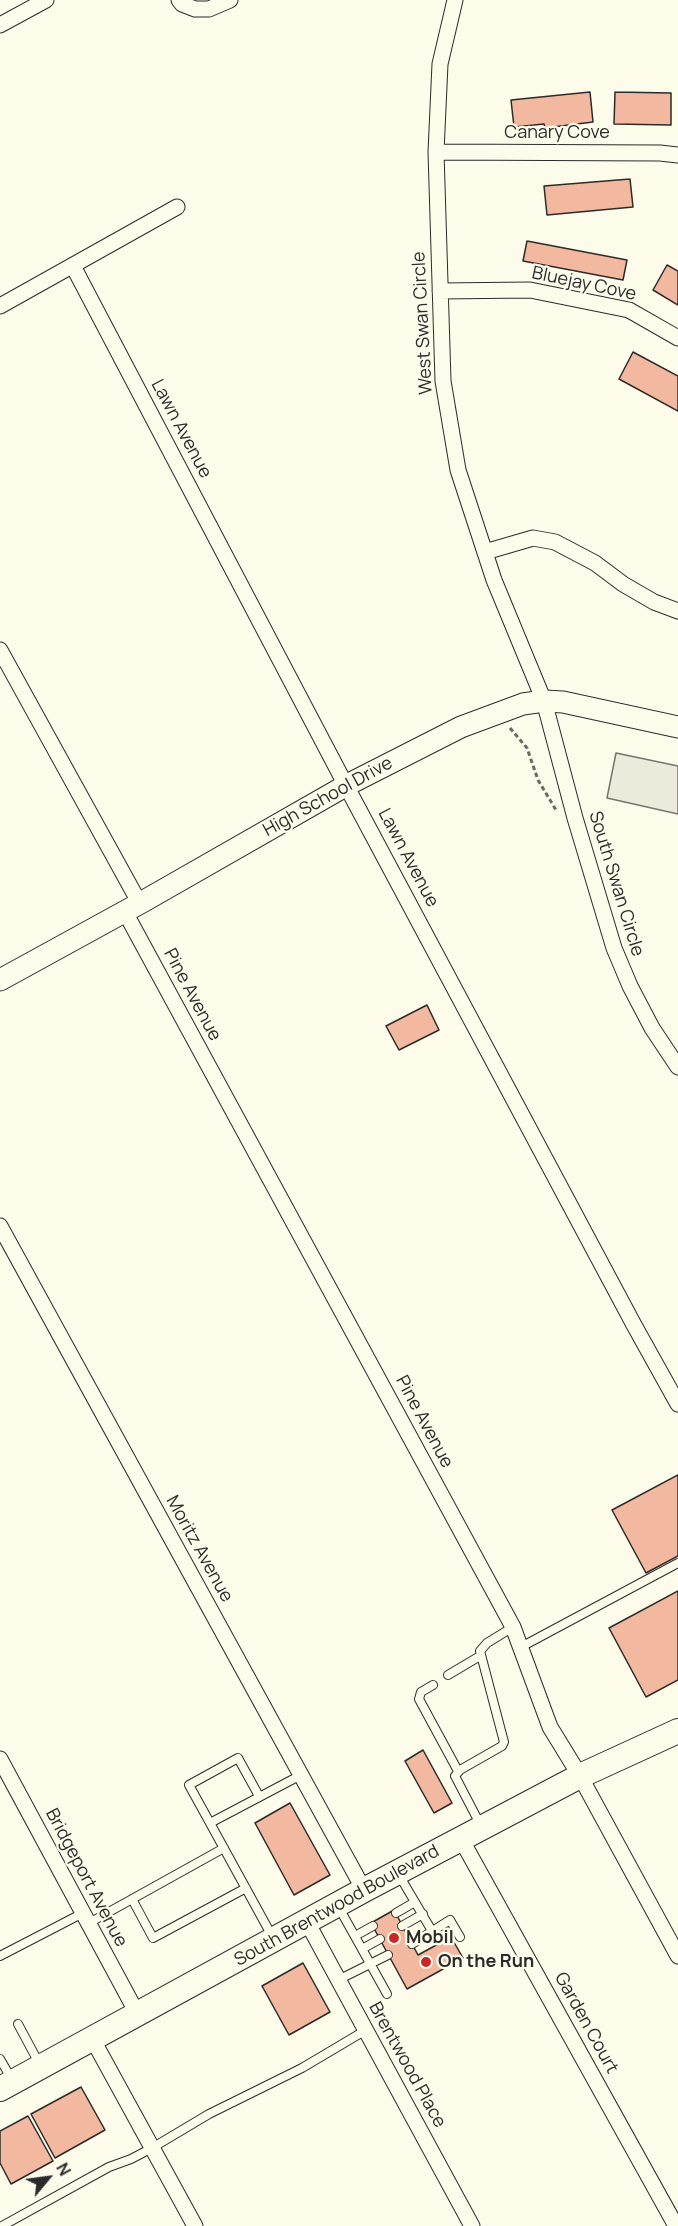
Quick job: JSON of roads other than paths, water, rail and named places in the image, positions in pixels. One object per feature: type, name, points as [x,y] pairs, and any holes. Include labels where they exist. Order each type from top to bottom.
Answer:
[{"type":"main road","name":"South Brentwood Boulevard","points":[[7,2086],[364,1890],[580,1776],[678,1731]]},
{"type":"street","points":[[0,25],[46,0]]},
{"type":"street","points":[[179,0],[182,4],[195,9],[209,9],[230,0]]},
{"type":"street","name":"West Swan Circle","points":[[455,0],[440,64],[436,152],[443,381],[458,470],[494,580],[544,701]]},
{"type":"street","name":"Canary Cove","points":[[436,152],[678,155]]},
{"type":"street","points":[[0,306],[177,207]]},
{"type":"street","name":"Lawn Avenue","points":[[73,266],[346,785],[628,1315],[678,1404]]},
{"type":"street","name":"Bluejay Cove","points":[[440,291],[531,290],[629,310],[678,338]]},
{"type":"street","points":[[485,552],[533,538],[555,542],[595,563],[623,584],[654,602],[678,611]]},
{"type":"street","name":"Pine Avenue","points":[[0,650],[133,908],[513,1627],[550,1726],[580,1776],[678,1956]]},
{"type":"street","name":"High School Drive","points":[[0,980],[133,908],[346,785],[461,727],[523,704],[544,701],[563,702],[678,727]]},
{"type":"street","name":"South Swan Circle","points":[[544,701],[575,818],[614,948],[630,986],[652,1028],[678,1067]]},
{"type":"street","name":"Moritz Avenue","points":[[0,1226],[364,1890]]},
{"type":"street","name":"Bridgeport Avenue","points":[[0,1759],[138,2015]]},
{"type":"street","name":"Garden Court","points":[[472,1834],[676,2226]]},
{"type":"street","name":"Brentwood Place","points":[[307,1922],[472,2226]]},
{"type":"street","points":[[93,2040],[195,2226]]},
{"type":"lane","points":[[521,1647],[678,1563]]},
{"type":"lane","points":[[472,1834],[455,1776],[502,1746],[504,1742],[480,1651],[487,1642],[513,1627]]},
{"type":"lane","points":[[448,1675],[480,1656]]},
{"type":"lane","points":[[433,1685],[421,1692],[419,1699],[458,1772]]},
{"type":"lane","points":[[259,1796],[238,1758],[189,1785],[275,1940]]},
{"type":"lane","points":[[210,1823],[301,1775]]},
{"type":"lane","points":[[0,1956],[132,1899],[224,1848]]},
{"type":"lane","points":[[398,1873],[432,1931]]},
{"type":"lane","points":[[132,1899],[153,1938],[246,1888]]},
{"type":"lane","points":[[396,1913],[416,1902]]},
{"type":"lane","points":[[338,1905],[387,1994]]},
{"type":"lane","points":[[402,1926],[423,1914]]},
{"type":"lane","points":[[412,1944],[450,1920],[460,1937]]},
{"type":"lane","points":[[355,1936],[373,1926]]},
{"type":"lane","points":[[362,1949],[380,1939]]},
{"type":"lane","points":[[338,1980],[388,1955]]},
{"type":"lane","points":[[18,2024],[42,2067]]},
{"type":"lane","points":[[2,2226],[109,2167],[152,2148],[209,2114],[302,2068],[366,2030]]},
{"type":"lane","points":[[0,2059],[7,2086]]},
{"type":"place","name":"Mobil","points":[[394,1938]]},
{"type":"place","name":"On the Run","points":[[426,1962]]}]
